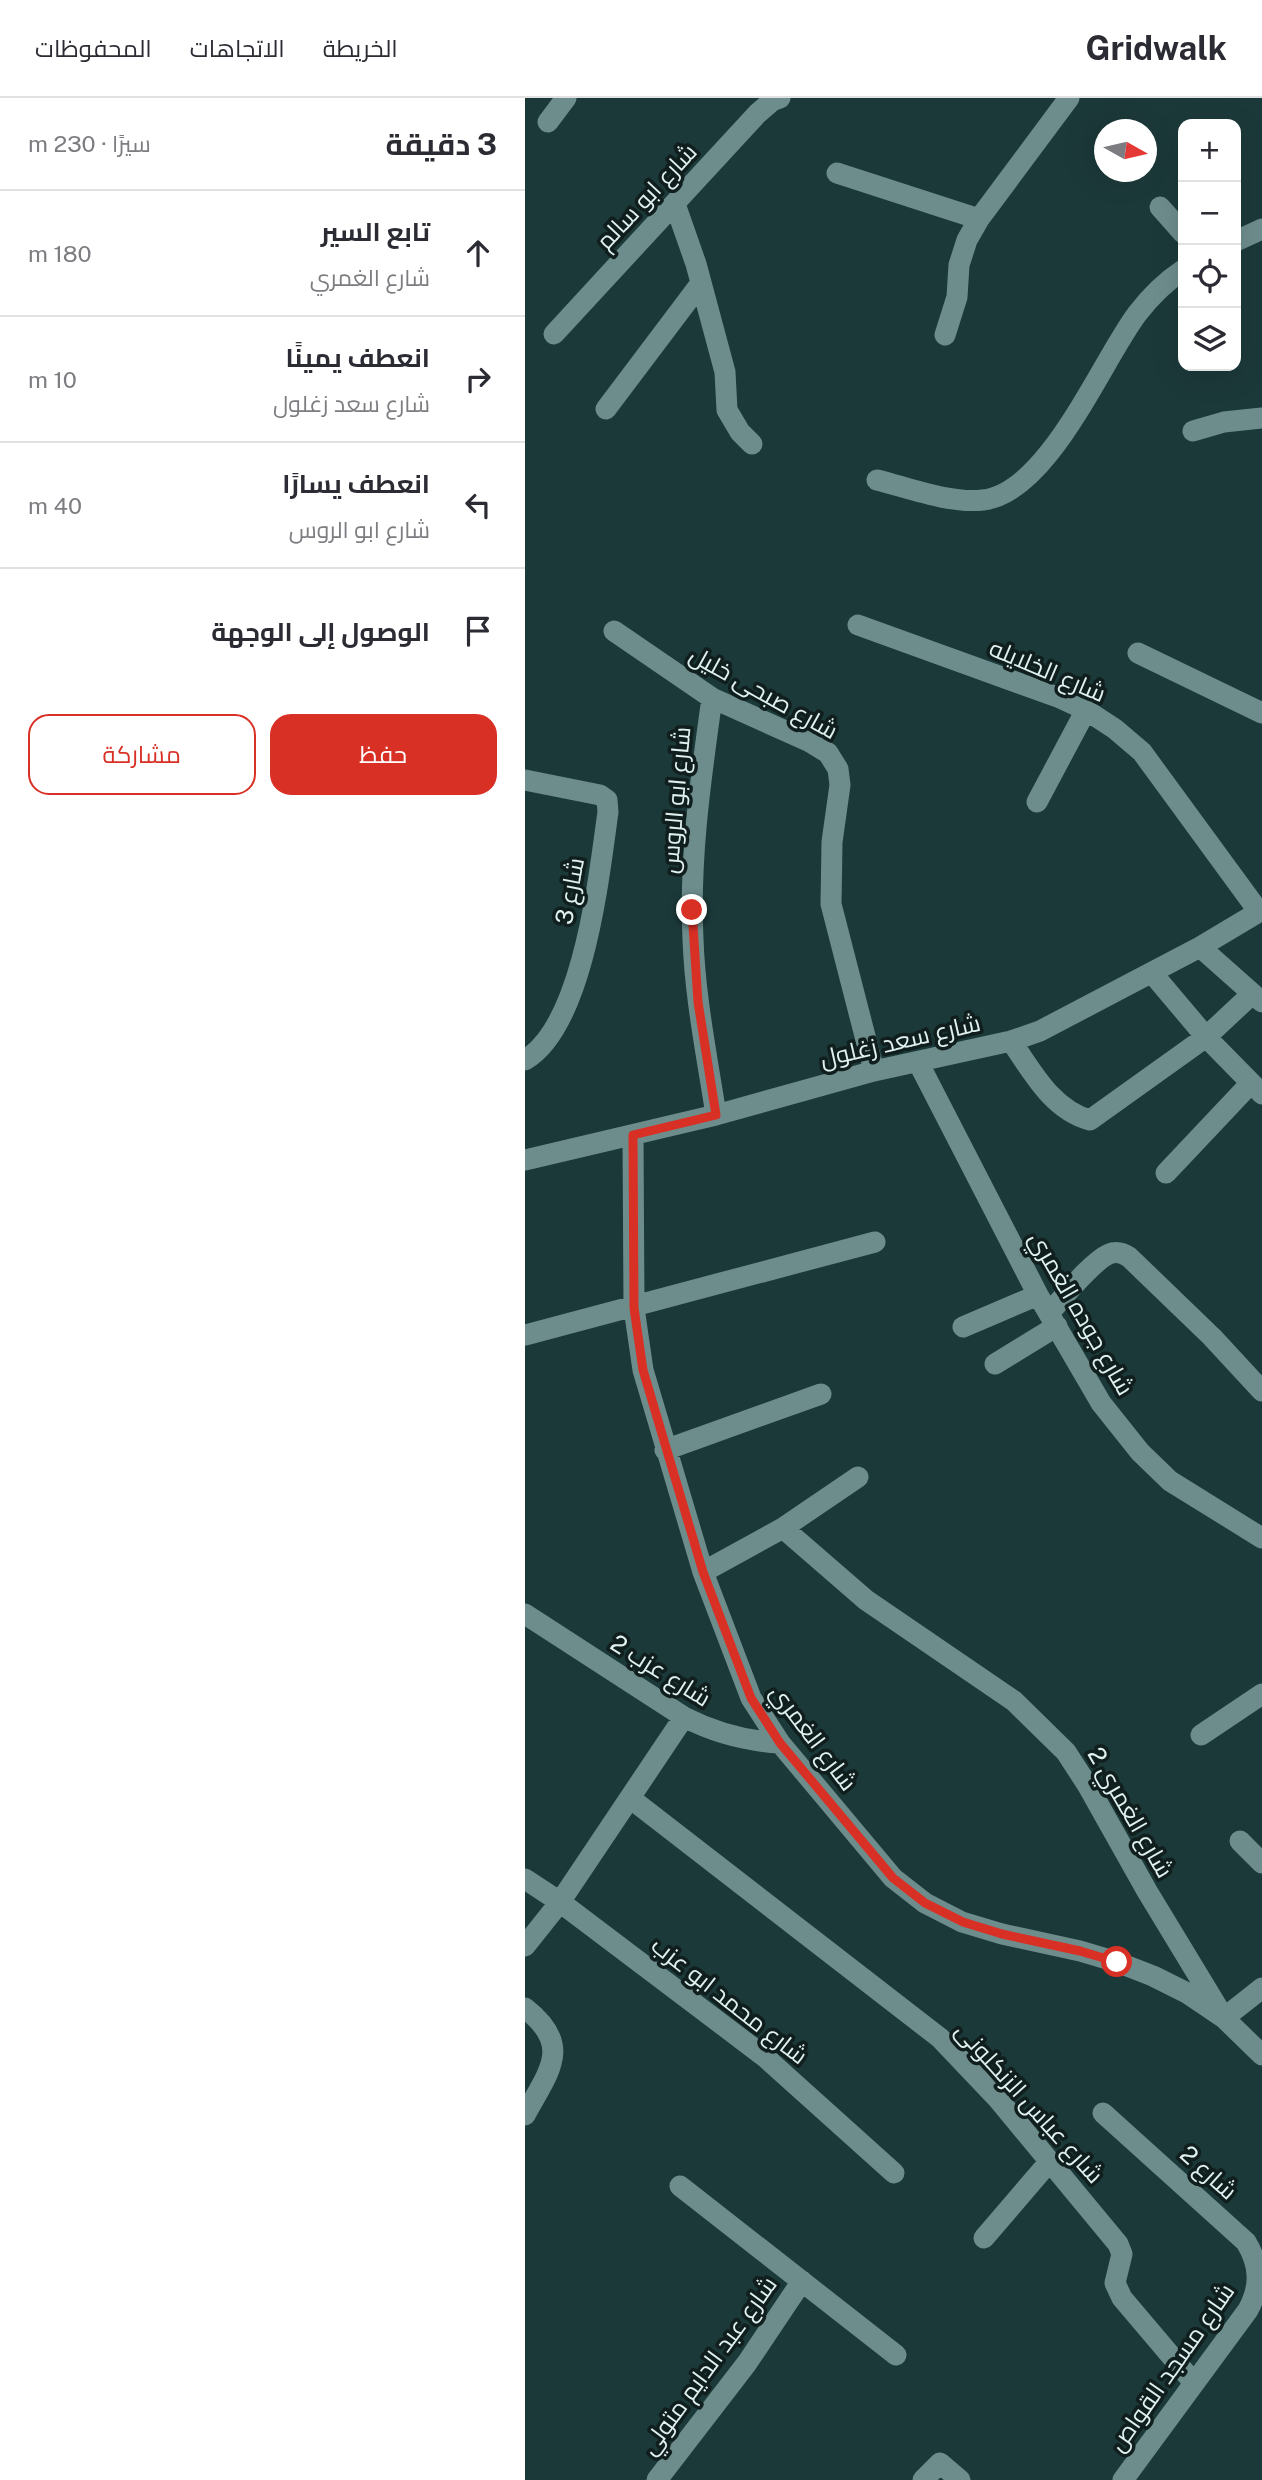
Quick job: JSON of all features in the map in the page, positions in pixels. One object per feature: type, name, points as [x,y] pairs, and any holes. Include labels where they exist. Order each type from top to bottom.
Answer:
[{"type":"street","points":[[548,122],[566,98]]},
{"type":"street","name":"شارع ابو سالم","points":[[554,334],[757,114],[772,101],[780,98]]},
{"type":"street","points":[[945,335],[957,297],[959,265],[967,240],[979,219],[1069,98]]},
{"type":"street","points":[[838,173],[979,219]]},
{"type":"street","points":[[674,204],[701,282],[725,372],[727,410],[740,432],[752,444]]},
{"type":"street","points":[[1160,207],[1178,227]]},
{"type":"street","points":[[1241,239],[1262,229]]},
{"type":"street","points":[[877,480],[968,501],[1000,496],[1013,489],[1047,454],[1076,416],[1136,315],[1158,290],[1178,274]]},
{"type":"street","points":[[606,409],[701,282]]},
{"type":"street","points":[[1193,431],[1224,422],[1262,418]]},
{"type":"street","name":"شارع الخلايله","points":[[858,625],[1048,694],[1086,710],[1115,729],[1142,752],[1260,911]]},
{"type":"street","name":"شارع صبحى خليل","points":[[614,631],[712,698],[810,742],[828,753],[838,769],[840,785],[832,842],[831,904],[874,1072]]},
{"type":"street","points":[[1137,653],[1262,713]]},
{"type":"street","name":"شارع ابو الروس","points":[[712,698],[697,808],[692,910],[696,982],[716,1115]]},
{"type":"street","points":[[1037,802],[1086,710]]},
{"type":"street","name":"شارع 3","points":[[525,780],[600,795],[607,800],[608,812],[588,935],[565,1009],[552,1034],[525,1059]]},
{"type":"street","name":"شارع سعد زغلول","points":[[525,1160],[716,1115],[874,1072],[1011,1041],[1040,1031],[1152,973],[1260,911]]},
{"type":"street","points":[[1011,1041],[1046,1091],[1067,1110],[1090,1120],[1257,998],[1200,947]]},
{"type":"street","points":[[1152,973],[1206,1037],[1256,1089],[1166,1173]]},
{"type":"street","name":"شارع جوده الغمري","points":[[918,1062],[1048,1311],[1101,1403],[1140,1452],[1170,1481],[1262,1538]]},
{"type":"street","name":"شارع الغمري","points":[[633,1135],[634,1308],[643,1370],[703,1572],[751,1698],[780,1743],[893,1878],[925,1903],[976,1926],[1117,1962],[1187,1993],[1224,2018]]},
{"type":"street","points":[[525,1335],[875,1242]]},
{"type":"street","points":[[995,1364],[1096,1263],[1110,1253],[1121,1252],[1212,1336],[1262,1391]]},
{"type":"street","points":[[963,1327],[1048,1311]]},
{"type":"street","points":[[665,1450],[821,1394]]},
{"type":"street","points":[[703,1572],[783,1528],[858,1477]]},
{"type":"street","name":"شارع الغمري 2","points":[[783,1528],[866,1600],[1014,1701],[1066,1752],[1224,2018],[1262,2054]]},
{"type":"street","name":"شارع عزب 2","points":[[525,1614],[684,1717],[730,1737],[780,1743]]},
{"type":"street","points":[[1201,1735],[1262,1694]]},
{"type":"street","points":[[525,1946],[560,1902],[684,1717]]},
{"type":"street","name":"شارع عباس الزنكلونى","points":[[630,1798],[940,2038],[998,2099],[1118,2244],[1122,2254],[1115,2283],[1122,2298],[1194,2383]]},
{"type":"street","points":[[1240,1841],[1262,1863]]},
{"type":"street","name":"شارع محمد ابو عزب","points":[[525,1879],[560,1902],[765,2057],[894,2172]]},
{"type":"street","points":[[1224,2018],[1262,1988]]},
{"type":"street","points":[[525,2115],[550,2069],[552,2059],[551,2039],[533,2014]]},
{"type":"street","name":"شارع 2","points":[[1103,2113],[1247,2242],[1254,2254],[1260,2285]]},
{"type":"street","points":[[984,2238],[1050,2161]]},
{"type":"street","points":[[680,2186],[896,2355]]},
{"type":"street","name":"شارع عبد الدايم متولي","points":[[657,2480],[747,2363],[802,2281]]},
{"type":"street","name":"شارع مسجد القواص","points":[[1123,2480],[1248,2310],[1260,2285]]},
{"type":"street","points":[[923,2480],[940,2463],[960,2480]]},
{"type":"route","points":[[692,910],[698,1002],[716,1115],[633,1135],[634,1308],[643,1370],[665,1450],[703,1572],[751,1698],[780,1743],[893,1878],[925,1903],[963,1922],[1002,1934],[1117,1962]]}]
